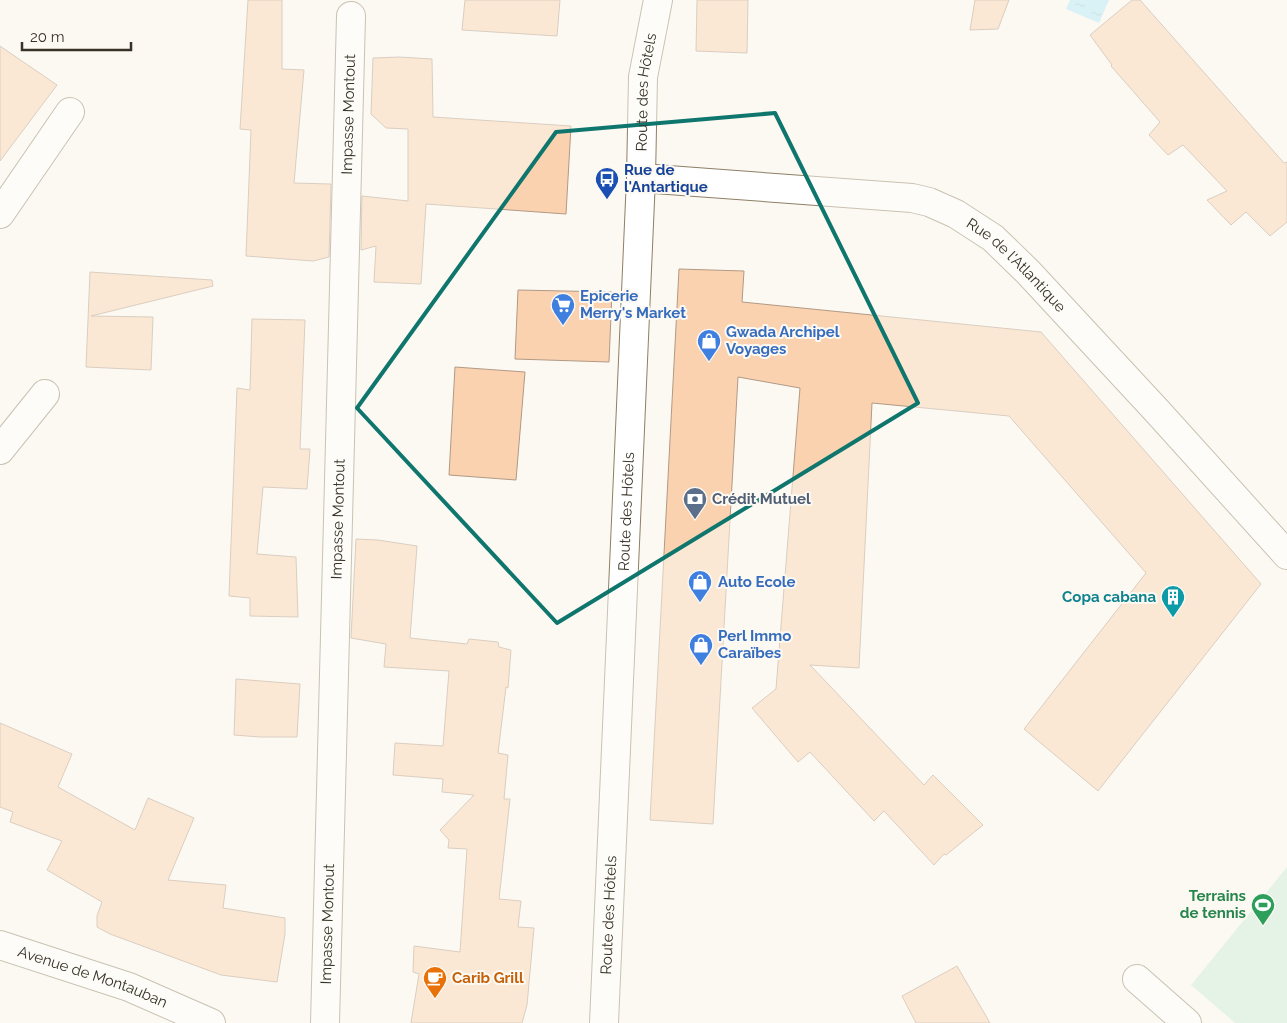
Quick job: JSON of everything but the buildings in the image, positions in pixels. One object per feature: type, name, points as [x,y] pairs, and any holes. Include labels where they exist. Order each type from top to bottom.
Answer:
[{"type":"street","name":"Route des Hôtels","points":[[604,1023],[641,178],[643,77],[658,0]]},
{"type":"street","name":"Impasse Montout","points":[[325,1023],[351,16]]},
{"type":"street","points":[[0,214],[70,112]]},
{"type":"street","name":"Rue de l'Atlantique","points":[[641,178],[912,198],[929,202],[956,214],[993,238],[1028,272],[1287,555]]},
{"type":"street","points":[[0,450],[45,394]]},
{"type":"street","name":"Avenue de Montauban","points":[[0,945],[129,987],[212,1023]]},
{"type":"street","points":[[1137,979],[1187,1023]]},
{"type":"highlighted area","points":[[775,113],[918,403],[557,623],[357,408],[556,132]]},
{"type":"green space","name":"Terrains de tennis","points":[[1287,867],[1287,1023],[1235,1023],[1191,985]]},
{"type":"water","points":[[1070,0],[1109,0],[1099,23],[1066,9]]},
{"type":"place","name":"Rue de l'Antartique","points":[[607,200]]},
{"type":"place","name":"Epicerie Merry's Market","points":[[563,326]]},
{"type":"place","name":"Gwada Archipel Voyages","points":[[709,362]]},
{"type":"place","name":"Crédit Mutuel","points":[[695,520]]},
{"type":"place","name":"Auto Ecole","points":[[700,603]]},
{"type":"place","name":"Copa cabana","points":[[1173,618]]},
{"type":"place","name":"Perl Immo Caraïbes","points":[[701,666]]},
{"type":"place","name":"Terrains de tennis","points":[[1263,926]]},
{"type":"place","name":"Carib Grill","points":[[435,999]]}]
